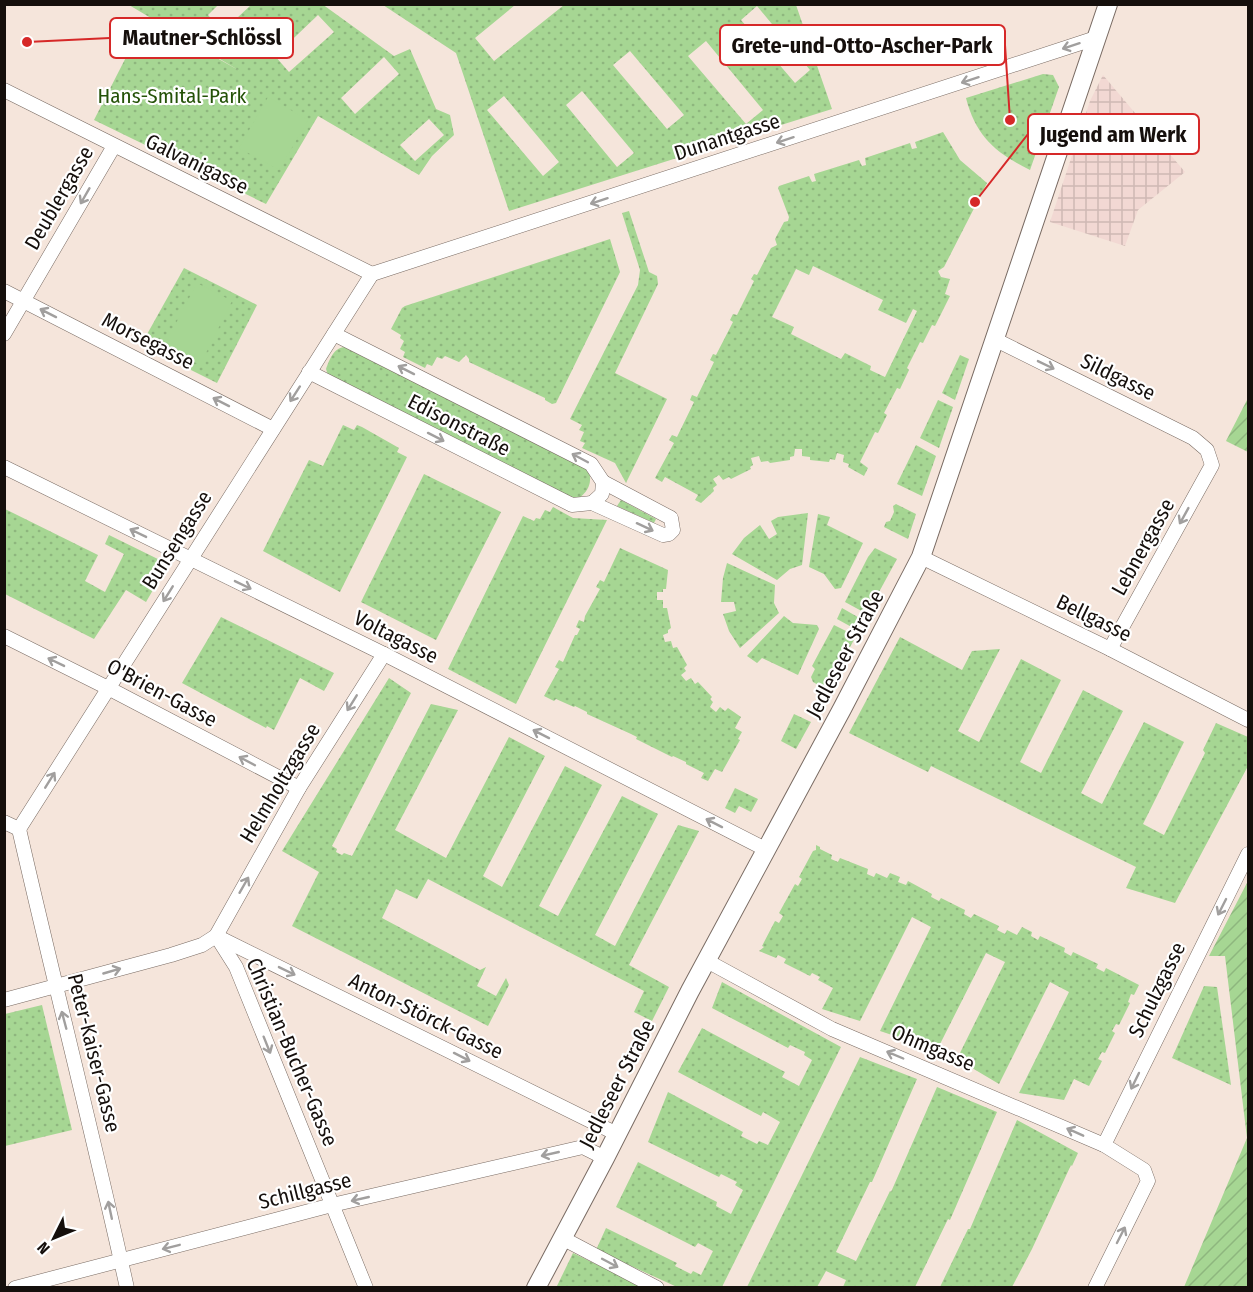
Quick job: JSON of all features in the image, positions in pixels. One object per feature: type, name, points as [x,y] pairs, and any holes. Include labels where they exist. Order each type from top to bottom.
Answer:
[{"type":"street","name":"Jedleseer Straße","points":[[536,1287],[605,1158],[661,1046],[921,557],[1108,4]]},
{"type":"street","name":"Dunantgasse","points":[[372,274],[1096,38]]},
{"type":"street","name":"Galvanigasse","points":[[4,90],[372,274]]},
{"type":"street","name":"Deublergasse","points":[[4,334],[114,146]]},
{"type":"street","name":"Bunsengasse","points":[[19,829],[372,274]]},
{"type":"street","name":"Morsegasse","points":[[4,291],[273,429]]},
{"type":"street","name":"Edisonstraße","points":[[309,372],[572,506],[592,503],[663,535],[673,530],[671,518],[603,482],[591,464],[334,334]]},
{"type":"street","name":"Sildgasse","points":[[994,339],[1193,438],[1207,450],[1212,465]]},
{"type":"street","name":"Lebnergasse","points":[[1110,649],[1212,465]]},
{"type":"street","name":"Voltagasse","points":[[4,467],[384,654],[766,850]]},
{"type":"street","points":[[592,503],[602,494],[603,482]]},
{"type":"street","name":"Bellgasse","points":[[921,557],[1110,649],[1248,720]]},
{"type":"street","name":"O'Brien-Gasse","points":[[4,636],[299,788]]},
{"type":"street","name":"Helmholtzgasse","points":[[216,936],[299,788],[384,654]]},
{"type":"street","points":[[4,822],[19,829]]},
{"type":"street","name":"Peter-Kaiser-Gasse","points":[[19,829],[55,987],[86,1104],[127,1287]]},
{"type":"street","name":"Schulzgasse","points":[[1104,1145],[1248,854]]},
{"type":"street","points":[[4,1000],[202,945],[216,936]]},
{"type":"street","name":"Anton-Störck-Gasse","points":[[216,936],[617,1134]]},
{"type":"street","name":"Christian-Bucher-Gasse","points":[[216,936],[236,967],[366,1287]]},
{"type":"street","name":"Ohmgasse","points":[[707,962],[832,1029],[1104,1145],[1144,1170],[1148,1181],[1095,1287]]},
{"type":"street","name":"Schillgasse","points":[[15,1287],[332,1206],[583,1147],[605,1158]]},
{"type":"street","points":[[562,1238],[657,1287]]},
{"type":"shaded area","points":[[1103,75],[1185,172],[1138,210],[1125,246],[1050,222],[1090,101]]},
{"type":"green space","name":"Hans-Smital-Park","points":[[322,4],[394,56],[410,49],[436,109],[450,115],[454,135],[432,156],[419,175],[318,116],[266,204],[94,120],[146,18],[240,71],[129,5],[218,5],[208,15],[223,31],[251,5]],"holes":[[[318,15],[334,32],[289,72],[275,56]],[[384,57],[399,74],[355,114],[341,98]],[[429,119],[444,135],[415,161],[400,145]]]},
{"type":"green space","points":[[383,5],[515,5],[475,38],[494,61],[564,5],[796,5],[832,109],[509,211],[456,53]],"holes":[[[757,6],[810,70],[795,83],[741,20]],[[706,41],[763,110],[746,124],[688,56]],[[630,51],[684,115],[667,129],[613,65]],[[582,91],[634,153],[617,167],[566,105]],[[504,96],[559,162],[543,176],[487,110]]]},
{"type":"green space","points":[[1043,74],[1053,75],[1059,87],[1030,170],[1007,157],[989,142],[975,123],[966,98]]},
{"type":"green space","points":[[268,97],[308,120],[279,170],[239,148]]},
{"type":"green space","points":[[943,132],[960,160],[987,183],[944,267],[938,271],[941,277],[950,279],[945,294],[950,296],[935,326],[932,325],[923,343],[920,342],[900,389],[897,388],[884,413],[887,415],[878,433],[875,432],[860,462],[868,468],[864,476],[843,462],[844,455],[837,453],[835,460],[830,459],[829,462],[810,460],[810,457],[802,456],[802,449],[795,449],[794,456],[790,457],[790,460],[761,462],[759,456],[751,458],[753,465],[751,469],[731,479],[729,477],[723,480],[719,475],[713,479],[717,485],[713,488],[714,491],[701,503],[695,500],[698,495],[665,477],[662,482],[655,478],[674,443],[669,440],[672,435],[677,437],[694,402],[690,400],[692,395],[697,397],[714,362],[710,360],[713,354],[716,355],[733,322],[730,320],[733,314],[737,315],[754,281],[751,279],[754,274],[757,275],[771,248],[777,245],[775,239],[784,222],[788,221],[789,217],[779,186],[809,176],[812,182],[816,181],[814,174],[859,160],[862,166],[866,165],[865,158],[910,143],[912,149],[917,148],[915,142]],"holes":[[[813,266],[883,300],[878,310],[906,323],[913,309],[917,311],[885,377],[870,370],[871,366],[845,353],[841,359],[791,334],[794,327],[772,317],[796,269],[809,275]]]},
{"type":"green space","points":[[629,211],[649,272],[657,276],[658,284],[615,373],[667,399],[626,483],[615,463],[582,448],[585,443],[580,441],[584,432],[579,430],[582,425],[570,419],[638,285],[640,270],[622,213]]},
{"type":"green space","points":[[610,239],[620,272],[556,403],[552,404],[545,398],[469,362],[466,355],[459,362],[445,356],[442,359],[437,357],[432,366],[427,364],[425,368],[403,357],[405,352],[400,349],[404,341],[400,338],[401,335],[391,329],[405,306]]},
{"type":"green space","points":[[184,268],[257,305],[217,383],[141,345]]},
{"type":"green space","points":[[197,283],[232,301],[200,365],[164,346]]},
{"type":"green space","points":[[345,347],[589,470],[590,483],[587,490],[578,499],[568,497],[328,375],[326,369],[332,355],[338,349]]},
{"type":"green space","points":[[960,355],[969,359],[955,400],[942,393]]},
{"type":"green space","points":[[1248,398],[1248,452],[1226,441]]},
{"type":"green space","points":[[938,400],[953,407],[939,448],[920,438]]},
{"type":"green space","points":[[343,425],[354,430],[357,425],[362,427],[399,448],[397,452],[407,457],[340,592],[263,551],[309,460],[323,466]]},
{"type":"green space","points":[[916,445],[936,456],[922,496],[897,484]]},
{"type":"green space","points":[[424,474],[501,512],[436,640],[361,602]]},
{"type":"green space","points":[[621,500],[656,519],[654,523],[617,506]]},
{"type":"green space","points":[[896,504],[916,514],[908,539],[884,527],[886,522],[890,521],[894,512],[893,506]]},
{"type":"green space","points":[[553,507],[573,518],[607,520],[516,704],[448,669],[523,516],[534,521],[536,518],[540,519],[545,510],[550,512]]},
{"type":"green space","points":[[5,509],[98,555],[85,581],[105,592],[124,554],[105,544],[109,535],[168,564],[146,602],[126,590],[94,639],[5,594]]},
{"type":"green space","points":[[808,513],[802,565],[790,569],[777,580],[732,554],[744,538],[760,525],[769,539],[777,534],[771,521],[778,517]]},
{"type":"green space","points":[[818,514],[830,517],[827,525],[863,543],[841,588],[835,589],[824,574],[809,567]]},
{"type":"green space","points":[[620,548],[668,570],[666,589],[663,589],[663,592],[657,592],[657,600],[663,600],[663,608],[667,608],[671,628],[663,635],[665,642],[671,641],[673,648],[677,647],[687,665],[684,668],[686,671],[681,675],[686,681],[691,678],[695,684],[698,682],[712,697],[710,699],[713,702],[710,707],[716,712],[720,707],[725,711],[728,708],[741,717],[735,728],[742,732],[738,739],[740,740],[722,772],[715,769],[708,781],[701,778],[704,773],[686,762],[636,739],[637,737],[575,706],[544,696],[559,669],[555,667],[559,660],[563,662],[580,629],[576,627],[579,620],[584,622],[600,589],[596,587],[600,580],[604,582]]},
{"type":"green space","points":[[875,548],[897,559],[867,614],[845,602]]},
{"type":"green space","points":[[727,563],[775,585],[774,603],[779,613],[740,648],[729,631],[723,614],[736,611],[734,602],[721,602]]},
{"type":"green space","points":[[842,608],[863,620],[857,630],[837,619]]},
{"type":"green space","points":[[784,616],[793,623],[817,625],[819,629],[798,675],[762,658],[757,663],[747,656]]},
{"type":"green space","points":[[221,617],[334,673],[324,691],[300,678],[274,730],[267,726],[266,728],[182,683]]},
{"type":"green space","points":[[834,625],[856,636],[827,690],[813,682],[811,677],[815,669],[812,666]]},
{"type":"green space","points":[[900,637],[962,670],[972,651],[1000,649],[958,731],[979,742],[1021,659],[1061,680],[1020,762],[1041,773],[1083,690],[1123,711],[1081,793],[1102,804],[1144,722],[1184,742],[1143,824],[1164,835],[1205,753],[1203,750],[1216,723],[1248,737],[1248,766],[1175,903],[1126,888],[1136,867],[931,766],[928,772],[849,733]]},
{"type":"green space","points":[[389,678],[411,693],[332,846],[342,855],[344,853],[352,856],[431,704],[458,710],[395,830],[446,858],[509,737],[545,756],[483,876],[502,887],[565,766],[602,785],[539,906],[558,916],[622,796],[658,814],[595,935],[615,946],[678,825],[699,831],[629,965],[669,987],[652,1021],[634,1012],[644,991],[428,879],[417,899],[396,889],[382,918],[480,970],[486,967],[477,986],[496,996],[506,978],[509,985],[488,1026],[292,926],[319,872],[282,851]]},
{"type":"green space","points":[[794,714],[811,722],[796,749],[781,741]]},
{"type":"green space","points":[[735,788],[758,799],[751,812],[739,806],[735,813],[725,808]]},
{"type":"green space","points":[[816,845],[832,855],[831,859],[838,862],[840,858],[868,869],[867,874],[874,877],[876,873],[887,878],[890,873],[900,877],[898,882],[906,885],[908,881],[932,894],[931,897],[939,901],[941,898],[965,910],[964,914],[971,918],[974,914],[999,926],[997,930],[1005,934],[1007,930],[1017,935],[1022,927],[1032,932],[1031,936],[1038,940],[1040,936],[1065,948],[1064,952],[1071,956],[1073,952],[1098,964],[1096,968],[1104,972],[1106,968],[1139,985],[1134,995],[1131,994],[1128,1002],[1130,1003],[1119,1025],[1116,1024],[1112,1031],[1115,1033],[1105,1053],[1102,1052],[1098,1059],[1102,1061],[1089,1086],[1074,1079],[1064,1100],[1019,1093],[1069,992],[1050,982],[999,1084],[957,1059],[1005,962],[986,953],[937,1050],[880,1031],[931,927],[912,917],[860,1021],[822,1009],[833,988],[818,980],[820,977],[812,973],[810,976],[784,963],[786,959],[778,955],[776,958],[759,951],[764,947],[762,946],[775,921],[779,923],[783,916],[779,913],[795,884],[798,886],[802,879],[799,877],[813,851],[816,850]]},
{"type":"green space","points":[[1248,881],[1248,1287],[1184,1287],[1247,1138],[1225,956],[1209,956]]},
{"type":"green space","points":[[722,982],[841,1047],[722,1287],[677,1287],[596,1250],[606,1228],[677,1263],[675,1266],[691,1274],[693,1271],[701,1275],[713,1251],[698,1243],[695,1247],[616,1207],[638,1162],[717,1202],[716,1206],[731,1214],[743,1190],[735,1185],[737,1182],[721,1174],[719,1177],[648,1142],[668,1092],[743,1132],[741,1136],[757,1144],[759,1141],[768,1145],[780,1122],[763,1112],[761,1116],[678,1072],[702,1028],[785,1072],[782,1077],[799,1086],[812,1060],[804,1055],[805,1052],[790,1045],[788,1048],[712,1008]]},
{"type":"green space","points":[[1204,986],[1217,987],[1231,1085],[1172,1058]]},
{"type":"green space","points":[[42,1005],[72,1130],[5,1146],[5,1014]]},
{"type":"green space","points":[[860,1057],[917,1079],[872,1182],[836,1252],[856,1261],[891,1192],[937,1087],[997,1112],[950,1220],[948,1219],[915,1287],[843,1287],[846,1280],[826,1271],[817,1287],[747,1287]]},
{"type":"green space","points":[[1017,1120],[1078,1153],[1012,1287],[940,1287],[970,1229]]},
{"type":"green space","points":[[573,1253],[643,1287],[556,1288]]},
{"type":"place","name":"Mautner-Schlössl","points":[[27,42]]},
{"type":"place","name":"Grete-und-Otto-Ascher-Park","points":[[1010,120]]},
{"type":"place","name":"Jugend am Werk","points":[[975,202]]}]
